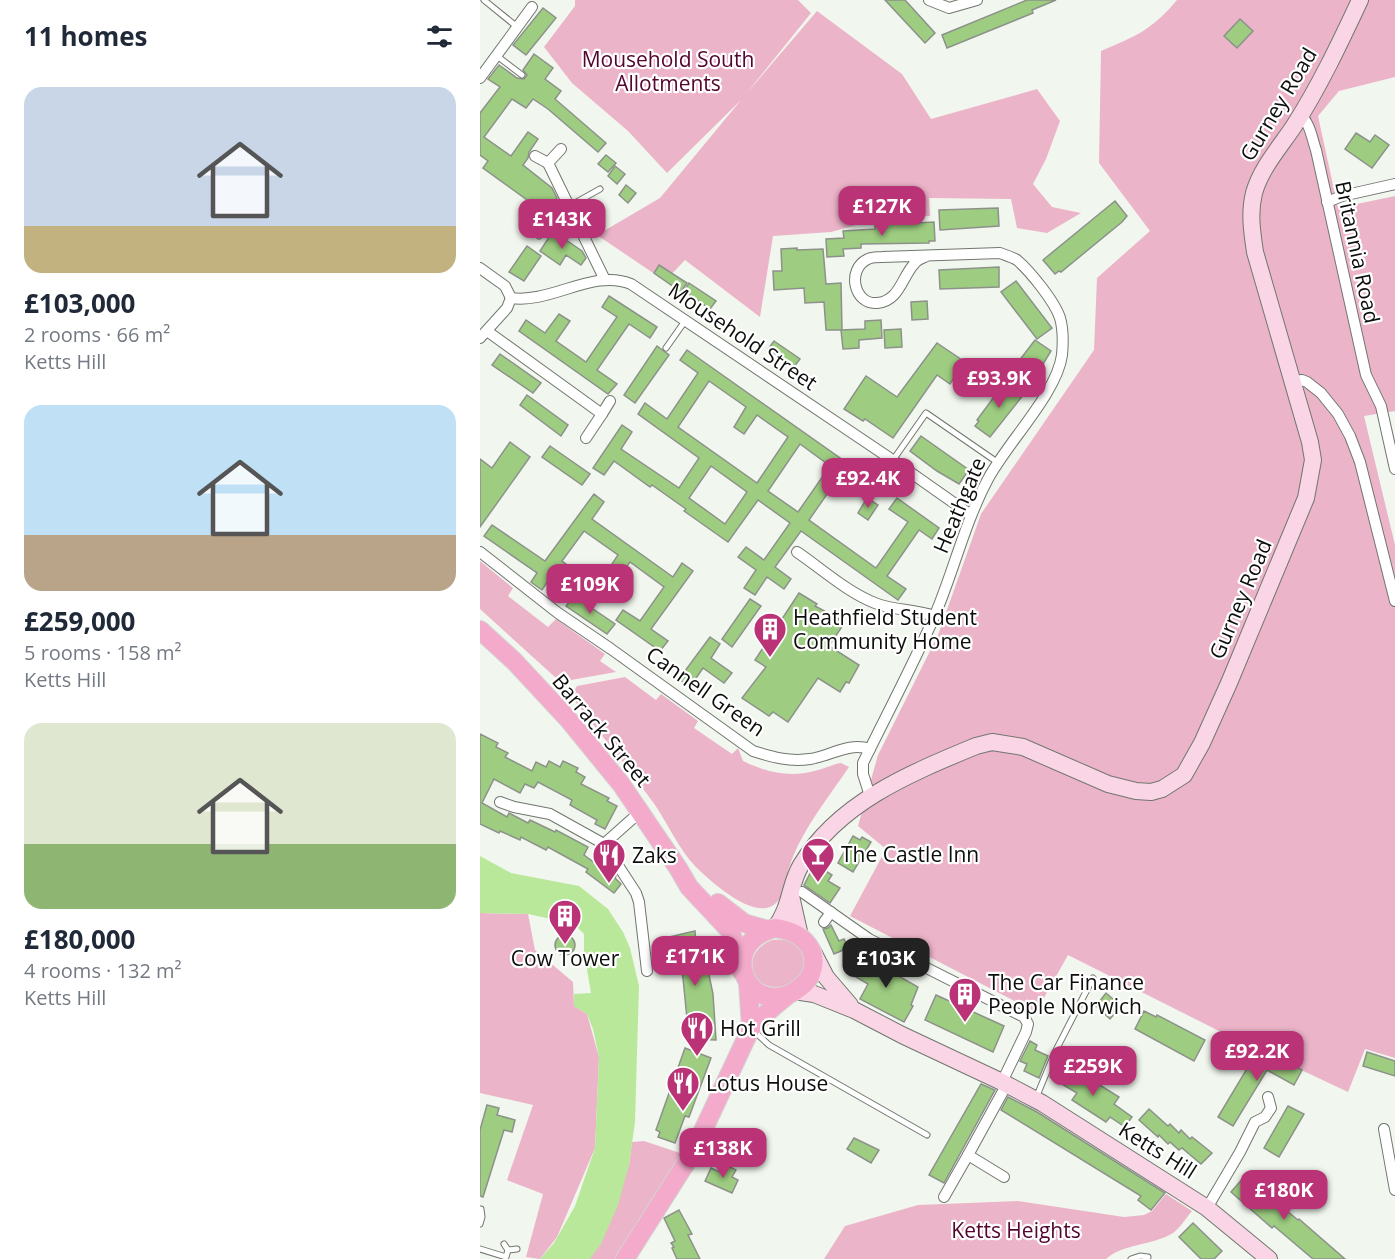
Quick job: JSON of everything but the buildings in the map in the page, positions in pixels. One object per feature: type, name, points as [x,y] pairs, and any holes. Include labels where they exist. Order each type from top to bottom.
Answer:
[{"type":"main road","name":"Barrack Street","points":[[480,630],[514,661],[568,719],[621,784],[689,887],[731,932],[745,977]]},
{"type":"main road","name":"Barrack Street","points":[[678,868],[744,923],[771,929]]},
{"type":"main road","points":[[625,1259],[688,1162],[751,1028],[810,978],[813,961],[805,941],[788,930],[771,929],[752,940],[745,950],[745,977],[751,1028]]},
{"type":"main road","points":[[745,977],[758,992],[768,996],[791,993]]},
{"type":"street","points":[[929,0],[949,8],[977,0]]},
{"type":"street","name":"Gurney Road","points":[[805,941],[797,894],[799,868],[810,851],[835,823],[870,796],[949,757],[992,742],[1023,747],[1107,784],[1136,792],[1162,789],[1184,775],[1202,743],[1229,683],[1292,534],[1310,482],[1313,460],[1310,442],[1255,252],[1251,226],[1251,204],[1261,177],[1300,115],[1335,52],[1360,0]]},
{"type":"street","points":[[480,78],[532,7]]},
{"type":"street","name":"Britannia Road","points":[[1300,115],[1307,122],[1316,150],[1366,375],[1382,406],[1395,469]]},
{"type":"street","points":[[548,163],[561,149]]},
{"type":"street","points":[[535,156],[548,163],[605,280]]},
{"type":"street","points":[[1327,202],[1342,196],[1395,184]]},
{"type":"street","name":"Heathgate","points":[[870,796],[862,768],[863,763],[934,616],[971,515],[997,462],[1051,386],[1062,354],[1060,318],[1029,272],[1015,259],[1000,253],[882,257],[868,259],[860,265],[855,275],[858,293],[874,303],[885,301],[902,285],[917,261],[927,256]]},
{"type":"street","points":[[480,268],[505,286],[512,298],[507,308],[483,334],[602,414]]},
{"type":"street","name":"Mousehold Street","points":[[512,298],[532,298],[605,280],[621,279],[686,320],[894,466],[971,515]]},
{"type":"street","points":[[1291,382],[1302,380],[1321,393],[1338,414],[1350,436],[1360,462],[1395,601]]},
{"type":"street","points":[[586,438],[610,401]]},
{"type":"street","name":"Cannell Green","points":[[480,552],[558,614],[611,649],[753,751],[792,760],[811,759],[851,746],[870,749]]},
{"type":"street","points":[[797,552],[848,588],[874,603],[895,609],[915,610],[934,616]]},
{"type":"street","points":[[500,802],[550,814],[604,844],[636,893],[647,971]]},
{"type":"street","points":[[604,844],[640,812]]},
{"type":"street","points":[[797,894],[831,912],[869,939],[1024,1017],[1028,1024],[1005,1083],[944,1197]]},
{"type":"street","name":"Gurney Road","points":[[771,929],[784,916],[797,894]]},
{"type":"street","points":[[824,922],[831,912]]},
{"type":"street","name":"Ketts Hill","points":[[805,941],[826,977],[854,1010]]},
{"type":"street","name":"Ketts Hill","points":[[791,993],[814,994],[854,1010],[1005,1083],[1207,1208],[1269,1259]]},
{"type":"street","points":[[1207,1208],[1255,1122],[1265,1117],[1271,1108],[1268,1096]]},
{"type":"street","points":[[1384,1129],[1395,1190]]},
{"type":"street","points":[[968,1155],[1004,1177]]},
{"type":"lane","points":[[484,0],[516,26]]},
{"type":"lane","points":[[495,56],[522,75]]},
{"type":"lane","points":[[539,236],[553,218],[569,205],[600,189]]},
{"type":"lane","points":[[666,348],[686,320]]},
{"type":"lane","points":[[894,466],[927,413],[997,462]]},
{"type":"lane","points":[[1035,1100],[1055,1052],[1093,978]]},
{"type":"lane","points":[[751,1028],[769,1045],[927,1135]]},
{"type":"lane","points":[[480,1224],[481,1209]]},
{"type":"lane","points":[[480,1249],[506,1257],[506,1247],[517,1249]]},
{"type":"lane","points":[[1131,1259],[1140,1256],[1148,1257]]},
{"type":"green space","name":"Mousehold South Allotments","points":[[575,0],[798,0],[811,13],[746,94],[817,11],[902,74],[931,119],[1037,89],[1060,121],[1046,159],[1033,184],[1052,207],[1081,213],[1047,233],[1017,228],[1011,199],[929,198],[930,216],[881,218],[831,232],[773,236],[760,317],[685,260],[665,281],[597,235],[660,198],[741,100],[667,173],[628,131],[572,83],[544,47],[575,6]]},
{"type":"green space","points":[[1177,0],[1395,0],[1395,77],[1339,91],[1318,116],[1338,208],[1395,196],[1395,411],[1364,416],[1395,545],[1395,1058],[1365,1049],[1348,1092],[1221,1032],[1068,955],[1036,1012],[850,916],[886,849],[858,826],[878,755],[938,635],[981,514],[1094,350],[1097,278],[1150,231],[1099,163],[1101,51],[1143,31],[1160,19]]},
{"type":"green space","points":[[480,561],[513,588],[508,596],[548,627],[556,619],[605,654],[600,661],[616,672],[571,680],[556,678],[480,609]]},
{"type":"green space","points":[[625,677],[656,700],[661,694],[698,721],[694,728],[732,754],[738,748],[743,761],[752,765],[789,774],[808,772],[841,763],[849,767],[801,839],[790,865],[784,890],[776,903],[767,908],[757,908],[746,904],[722,890],[695,866],[679,845],[655,805],[574,700],[577,686]]},
{"type":"green space","points":[[480,913],[528,914],[535,950],[573,982],[574,1006],[587,1014],[599,1057],[595,1148],[557,1237],[540,1259],[526,1257],[543,1194],[507,1180],[533,1105],[480,1093]]},
{"type":"green space","points":[[772,940],[784,940],[794,944],[804,958],[801,975],[784,986],[772,987],[763,984],[753,971],[752,962],[755,953]]},
{"type":"green space","points":[[644,1141],[683,1154],[616,1259],[589,1259],[629,1165],[632,1142]]},
{"type":"green space","name":"Ketts Heights","points":[[1166,1194],[1192,1211],[1178,1228],[1165,1237],[1121,1250],[1106,1259],[824,1259],[845,1226],[918,1205],[1018,1201],[1124,1217],[1144,1215],[1152,1211]]},
{"type":"shaded area","points":[[480,856],[511,873],[579,886],[608,909],[630,948],[639,986],[635,1122],[629,1165],[618,1205],[601,1244],[590,1259],[540,1259],[554,1243],[575,1206],[595,1148],[599,1057],[587,1014],[574,1006],[574,994],[591,993],[584,952],[584,934],[576,926],[528,914],[480,913]]},
{"type":"place","name":"Heathfield Student Community Home","points":[[770,658]]},
{"type":"place","name":"The Castle Inn","points":[[818,883]]},
{"type":"place","name":"Zaks","points":[[609,884]]},
{"type":"place","name":"Cow Tower","points":[[565,945]]},
{"type":"place","name":"The Car Finance People Norwich","points":[[965,1023]]},
{"type":"place","name":"Hot Grill","points":[[697,1057]]},
{"type":"place","name":"Lotus House","points":[[683,1112]]}]
